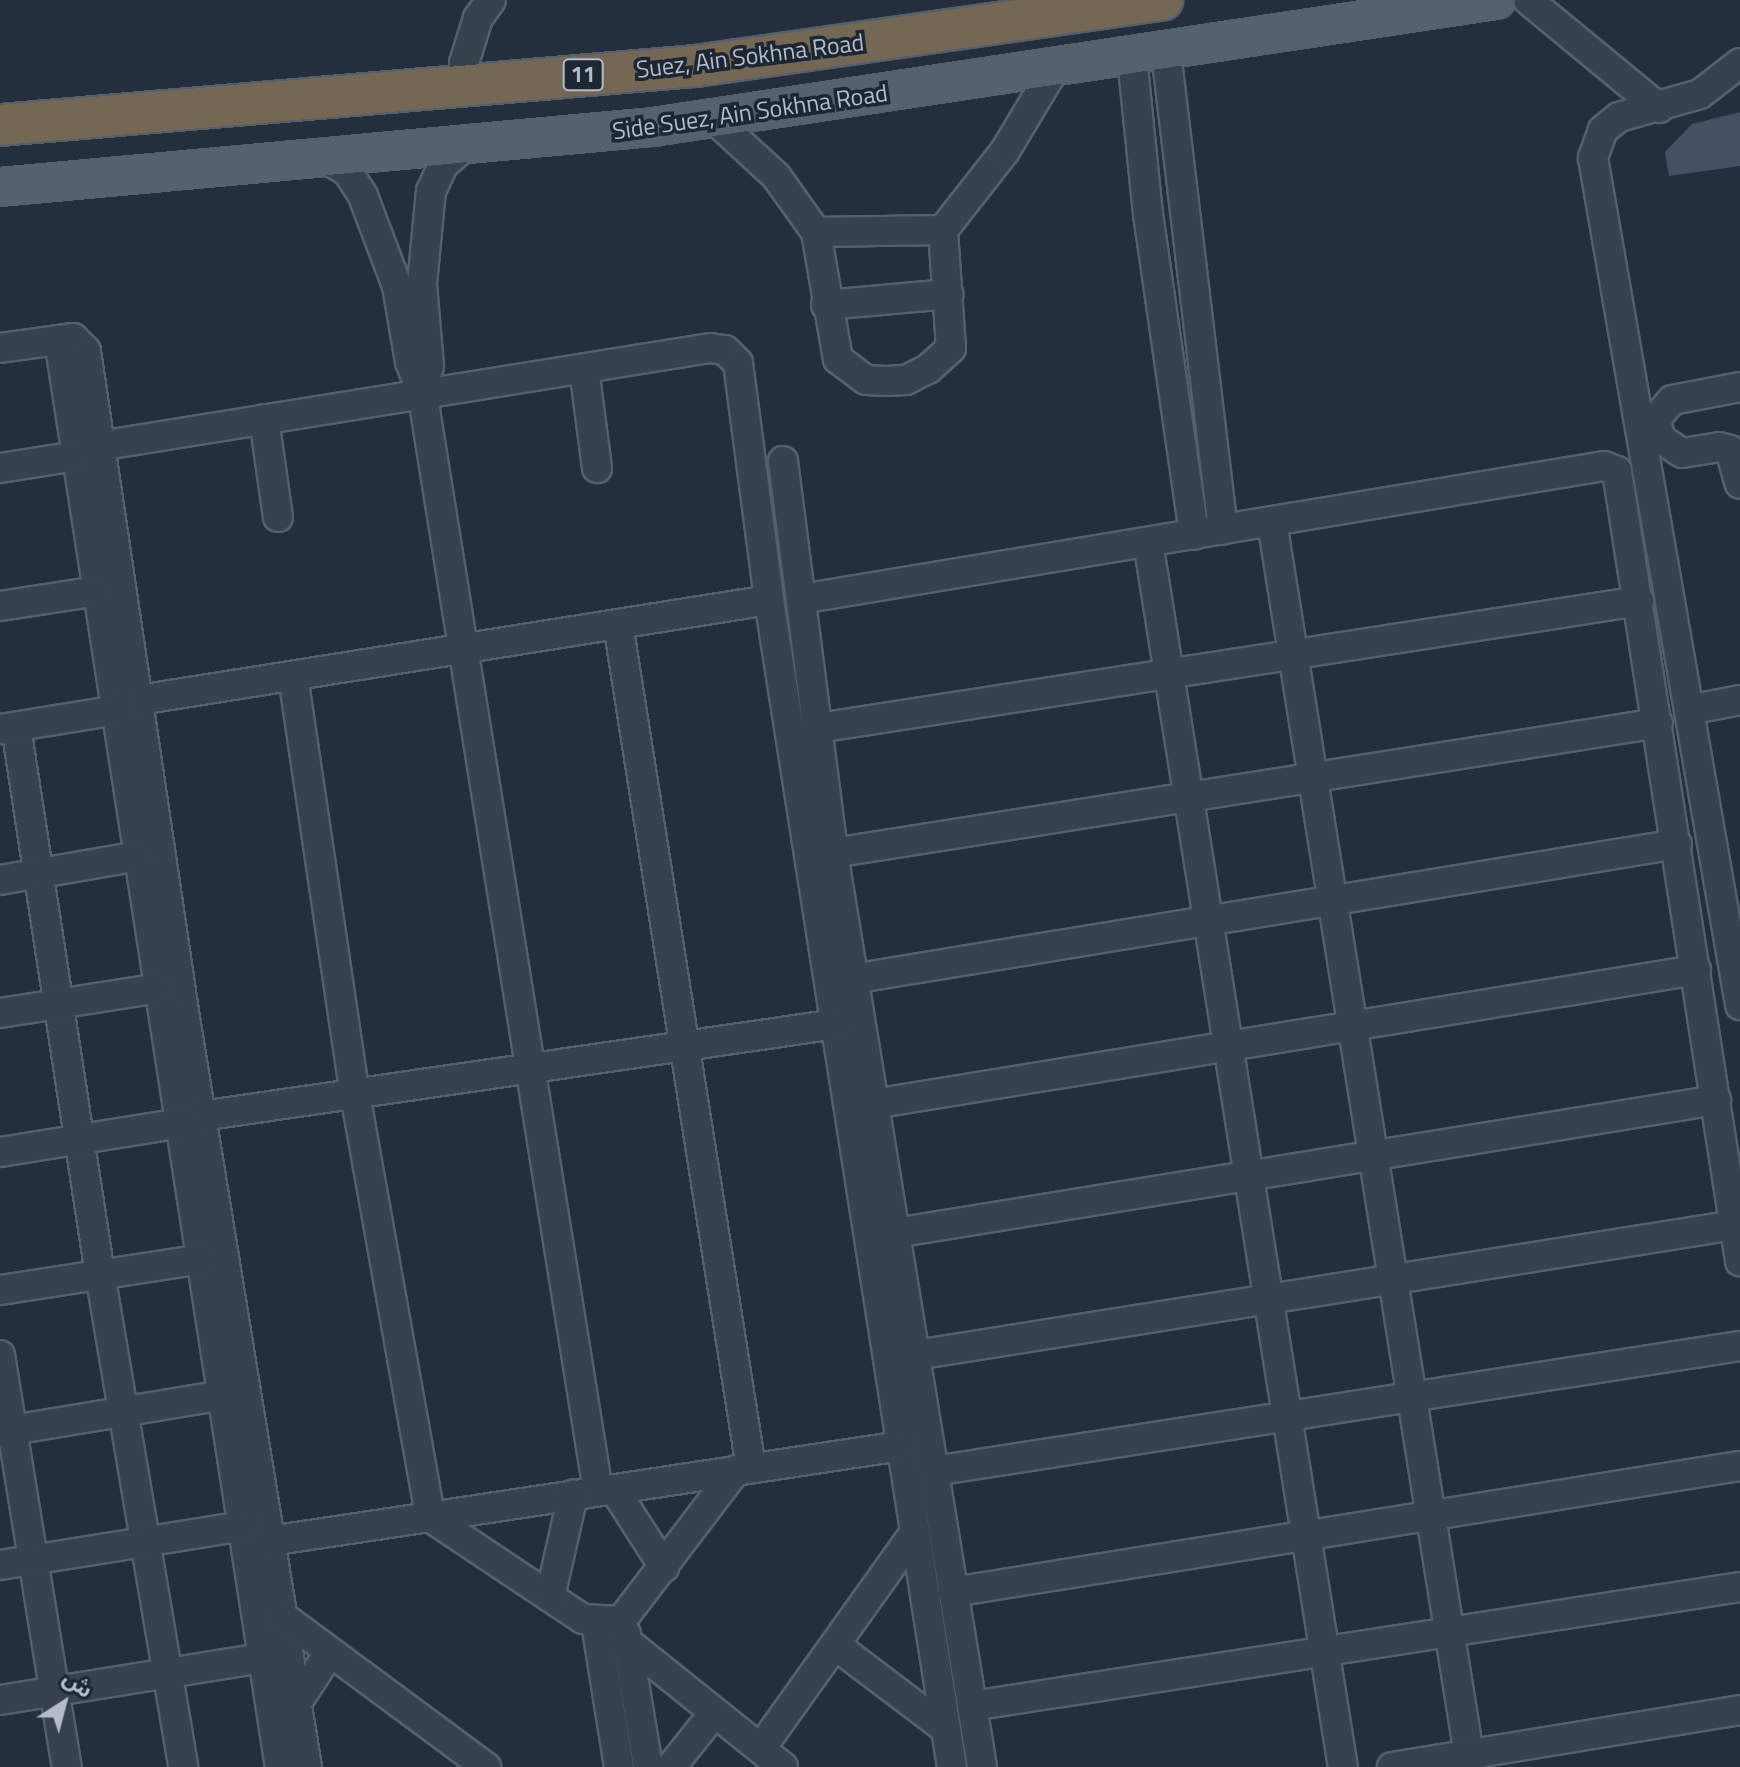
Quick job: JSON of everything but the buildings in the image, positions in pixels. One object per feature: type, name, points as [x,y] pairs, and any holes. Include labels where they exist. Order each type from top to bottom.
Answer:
[{"type":"highway","name":"Suez, Ain Sokhna Road","points":[[0,125],[465,83],[696,66],[1162,0]]},
{"type":"main road","name":"Side Suez, Ain Sokhna Road","points":[[0,187],[714,119],[1496,0]]},
{"type":"street","points":[[465,83],[464,63],[474,33],[491,0]]},
{"type":"street","points":[[1528,0],[1659,108]]},
{"type":"street","points":[[1149,55],[1181,180],[1223,530]]},
{"type":"street","points":[[1149,55],[1146,186],[1194,535]]},
{"type":"street","points":[[1740,63],[1700,94],[1619,117],[1603,130],[1593,158],[1740,1005]]},
{"type":"street","points":[[714,119],[776,176],[816,232],[832,343],[848,370],[866,380],[906,380],[945,357],[951,348],[943,230],[1005,151],[1054,69]]},
{"type":"street","points":[[413,312],[424,267],[434,182],[448,158],[467,144]]},
{"type":"street","points":[[325,158],[356,183],[392,272],[413,312],[429,366],[422,391],[595,1492],[550,1597]]},
{"type":"street","points":[[1146,186],[1181,180]]},
{"type":"street","points":[[816,232],[943,230]]},
{"type":"street","points":[[392,272],[424,267]]},
{"type":"street","points":[[1160,294],[1195,288]]},
{"type":"street","points":[[826,305],[949,294]]},
{"type":"street","points":[[0,348],[73,338],[85,347],[88,451],[98,591],[128,705],[139,856],[160,988],[191,1119],[202,1259],[280,1767]]},
{"type":"street","points":[[0,468],[422,391],[710,348],[735,357],[769,600],[952,1767]]},
{"type":"street","points":[[584,369],[597,468]]},
{"type":"street","points":[[1740,387],[1672,400],[1658,416],[1657,428],[1662,440],[1682,453],[1719,447],[1730,450],[1740,484]]},
{"type":"street","points":[[264,419],[278,517]]},
{"type":"street","points":[[88,451],[191,1119],[270,1541],[307,1767]]},
{"type":"street","points":[[783,461],[852,979],[982,1767]]},
{"type":"street","points":[[801,599],[1611,467],[1621,478],[1740,1261]]},
{"type":"street","points":[[1189,498],[1219,492]]},
{"type":"street","points":[[1272,522],[1470,1761]]},
{"type":"street","points":[[1148,542],[1343,1767]]},
{"type":"street","points":[[0,606],[98,591]]},
{"type":"street","points":[[183,1767],[100,1274],[42,873],[8,728],[293,676],[769,600]]},
{"type":"street","points":[[818,728],[1639,601]]},
{"type":"street","points":[[616,1628],[646,1760],[616,1764],[616,1628],[744,1469],[684,1045],[618,624]]},
{"type":"street","points":[[293,676],[355,1094],[430,1517],[550,1597],[616,1628],[783,1767]]},
{"type":"street","points":[[1689,710],[1740,700]]},
{"type":"street","points":[[833,853],[1658,723]]},
{"type":"street","points":[[852,979],[1677,844]]},
{"type":"street","points":[[0,880],[139,856]]},
{"type":"street","points":[[873,1104],[1696,970]]},
{"type":"street","points":[[0,1013],[160,988]]},
{"type":"street","points":[[0,1152],[191,1119],[836,1024]]},
{"type":"street","points":[[895,1233],[1716,1100]]},
{"type":"street","points":[[916,1355],[1735,1225]]},
{"type":"street","points":[[0,1290],[202,1259]]},
{"type":"street","points":[[934,1471],[1740,1346]]},
{"type":"street","points":[[0,1355],[6,1431],[33,1559],[67,1767]]},
{"type":"street","points":[[6,1431],[223,1395]]},
{"type":"street","points":[[270,1541],[901,1446]]},
{"type":"street","points":[[953,1592],[1740,1466]]},
{"type":"street","points":[[595,1492],[664,1567]]},
{"type":"street","points":[[0,1565],[243,1526]]},
{"type":"street","points":[[761,1748],[915,1532]]},
{"type":"street","points":[[972,1706],[1740,1587]]},
{"type":"street","points":[[282,1616],[486,1767]]},
{"type":"street","points":[[835,1645],[946,1729]]},
{"type":"street","points":[[296,1704],[330,1652]]},
{"type":"street","points":[[0,1700],[263,1658]]},
{"type":"street","points":[[1392,1767],[1470,1761],[1740,1710]]},
{"type":"street","points":[[671,1767],[715,1712]]}]
